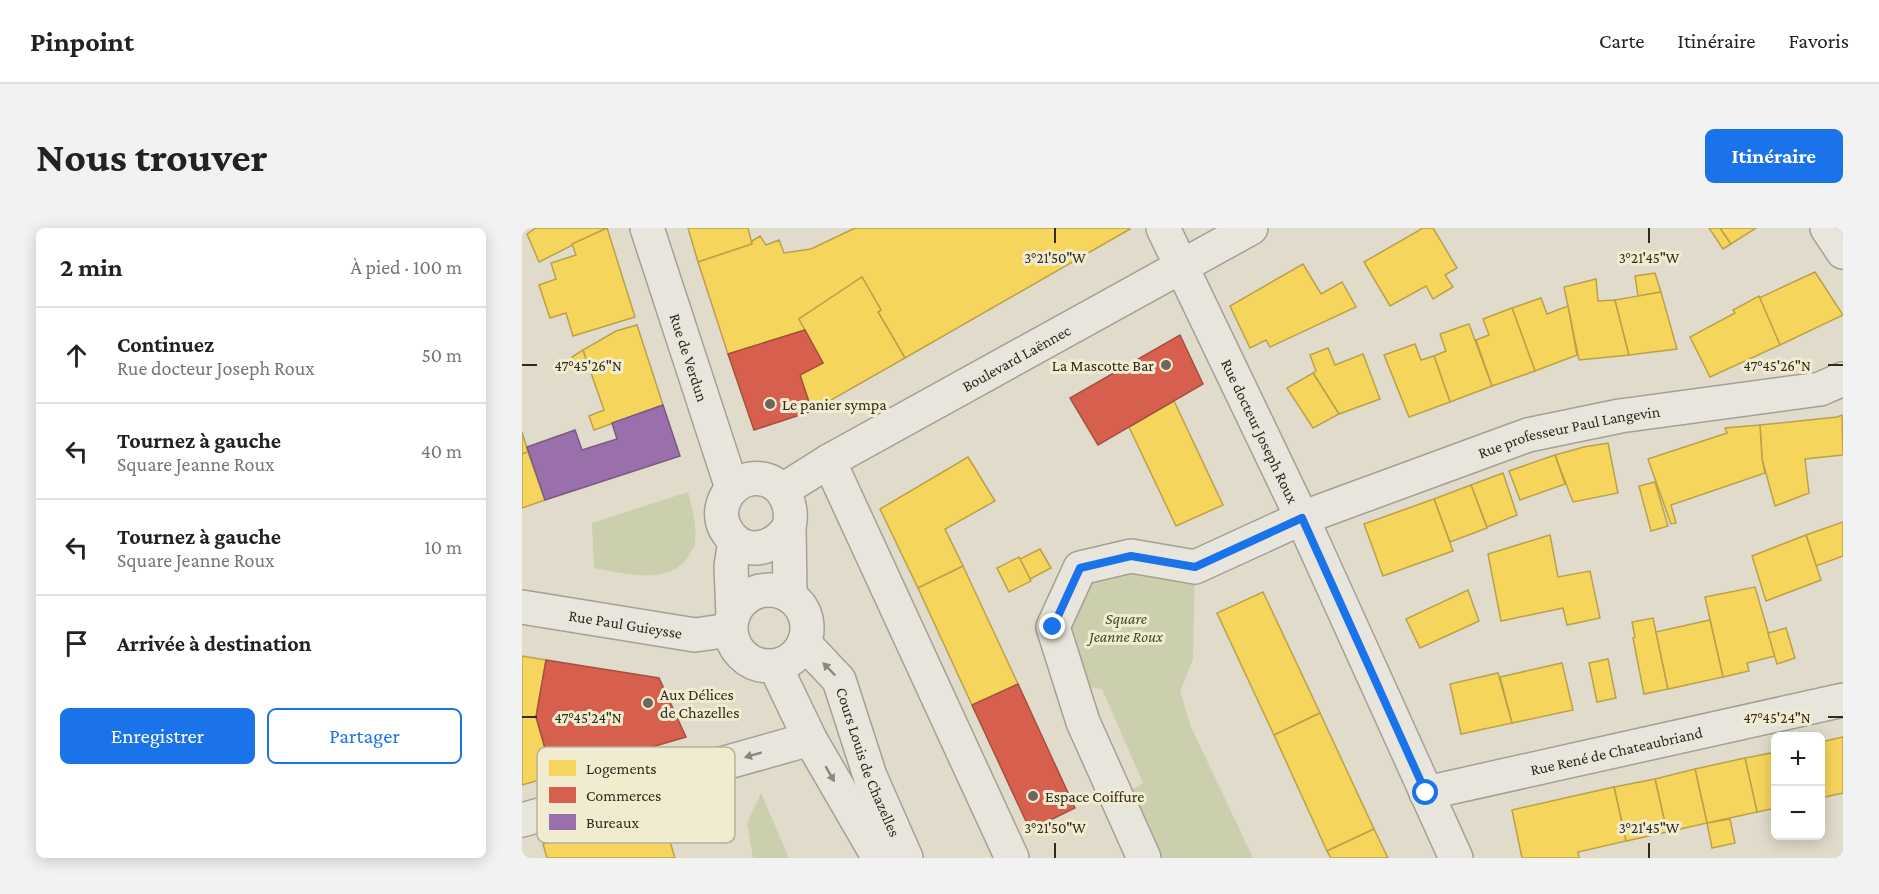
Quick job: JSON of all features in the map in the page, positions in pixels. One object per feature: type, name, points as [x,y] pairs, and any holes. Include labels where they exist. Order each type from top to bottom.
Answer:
[{"type":"street","name":"Rue de Verdun","points":[[647,228],[732,488]]},
{"type":"street","name":"Rue docteur Joseph Roux","points":[[1163,228],[1302,518],[1456,858]]},
{"type":"street","name":"Boulevard Laënnec","points":[[783,490],[829,461],[1251,228]]},
{"type":"street","points":[[1827,228],[1843,252]]},
{"type":"street","name":"Rue professeur Paul Langevin","points":[[1302,518],[1528,435],[1620,416],[1820,389],[1843,379]]},
{"type":"street","points":[[829,461],[1011,858]]},
{"type":"street","points":[[789,527],[783,536],[765,547],[755,549],[735,541],[723,525],[722,516],[726,496],[741,482],[752,479],[774,483],[783,490],[791,507],[790,596]]},
{"type":"street","points":[[1144,858],[1083,722],[1053,627],[1080,568],[1131,556],[1195,567],[1302,518]]},
{"type":"street","points":[[732,623],[738,606],[746,597],[768,590],[790,596],[805,617],[807,630],[804,643],[797,654],[787,662],[775,666],[762,666],[740,654],[733,643],[732,623],[731,566],[735,541]]},
{"type":"street","name":"Rue Paul Guieysse","points":[[522,607],[695,635],[732,623]]},
{"type":"street","name":"Cours Louis de Chazelles","points":[[804,643],[839,680],[870,776],[906,858]]},
{"type":"street","name":"Cours Louis de Chazelles","points":[[775,666],[810,739],[879,858]]},
{"type":"street","name":"Rue René de Chateaubriand","points":[[1426,793],[1843,700]]},
{"type":"street","points":[[735,760],[810,739]]},
{"type":"street","points":[[522,820],[537,816]]},
{"type":"green space","points":[[688,492],[695,523],[695,543],[694,548],[681,565],[671,571],[646,575],[632,575],[594,568],[592,523]]},
{"type":"green space","name":"Square Jeanne Roux","points":[[1195,567],[1193,659],[1180,691],[1191,727],[1253,858],[1144,858],[1117,798],[1143,783],[1102,689],[1071,684],[1053,627],[1080,568]]},
{"type":"green space","points":[[761,793],[789,858],[753,858],[747,823]]},
{"type":"building: Logements","points":[[536,228],[606,228],[539,262],[527,234]]},
{"type":"building: Logements","points":[[607,228],[635,317],[573,336],[566,313],[550,318],[539,285],[556,279],[551,263],[576,255],[572,244]]},
{"type":"building: Logements","points":[[688,228],[748,228],[752,244],[698,262]]},
{"type":"building: Logements","points":[[855,228],[1130,229],[905,358],[878,312],[881,310],[862,277],[799,319],[805,330],[728,354],[698,262],[752,244],[752,241],[760,236],[766,245],[779,240],[784,253],[811,249]]},
{"type":"building: Logements","points":[[1423,228],[1433,228],[1457,268],[1445,275],[1453,287],[1433,299],[1426,286],[1390,306],[1364,262]]},
{"type":"building: Logements","points":[[1709,228],[1720,228],[1731,244],[1723,249]]},
{"type":"building: Logements","points":[[1720,228],[1756,228],[1731,244]]},
{"type":"building: Logements","points":[[1303,264],[1321,294],[1342,282],[1356,307],[1270,347],[1266,340],[1250,348],[1230,306]]},
{"type":"building: Logements","points":[[1815,272],[1843,315],[1780,345],[1759,298]]},
{"type":"building: Logements","points":[[1655,273],[1661,292],[1638,296],[1635,276]]},
{"type":"building: Logements","points":[[862,277],[881,310],[878,312],[905,358],[812,411],[800,375],[823,363],[799,319]]},
{"type":"building: Logements","points":[[1596,279],[1598,301],[1615,300],[1629,355],[1579,360],[1564,287]]},
{"type":"building: Logements","points":[[1661,292],[1677,349],[1629,355],[1615,300]]},
{"type":"building: Logements","points":[[1759,296],[1780,345],[1710,377],[1690,337],[1735,313],[1733,310]]},
{"type":"building: Logements","points":[[1541,298],[1547,314],[1568,306],[1577,355],[1535,371],[1512,308]]},
{"type":"building: Logements","points":[[1512,308],[1535,371],[1492,386],[1476,340],[1489,335],[1483,319]]},
{"type":"building: Logements","points":[[1469,324],[1492,386],[1450,402],[1434,356],[1446,351],[1440,334]]},
{"type":"building: Logements","points":[[637,325],[663,405],[594,430],[589,416],[604,410],[583,350],[616,331]]},
{"type":"building: Logements","points":[[1415,344],[1421,360],[1434,356],[1450,402],[1409,417],[1384,355]]},
{"type":"building: Logements","points":[[1328,348],[1335,365],[1363,354],[1380,399],[1339,414],[1313,373],[1316,371],[1310,355]]},
{"type":"building: Logements","points":[[583,350],[586,359],[574,364],[572,357]]},
{"type":"building: Logements","points":[[1313,373],[1339,414],[1313,428],[1287,388]]},
{"type":"building: Logements","points":[[1174,401],[1223,505],[1176,526],[1129,427]]},
{"type":"building: Logements","points":[[1842,415],[1843,455],[1805,459],[1809,493],[1775,506],[1762,459],[1760,425]]},
{"type":"building: Logements","points":[[1760,425],[1765,473],[1671,505],[1676,523],[1671,524],[1648,459],[1727,433],[1725,428]]},
{"type":"building: Logements","points":[[522,432],[528,452],[522,454]]},
{"type":"building: Logements","points":[[1608,443],[1618,493],[1573,502],[1555,455]]},
{"type":"building: Logements","points":[[528,452],[545,500],[522,508],[522,454]]},
{"type":"building: Logements","points":[[1555,455],[1565,484],[1520,500],[1509,471]]},
{"type":"building: Logements","points":[[968,457],[995,501],[945,529],[963,566],[918,588],[880,509]]},
{"type":"building: Logements","points":[[1503,473],[1517,515],[1487,527],[1471,485]]},
{"type":"building: Logements","points":[[1655,482],[1668,526],[1651,531],[1639,486]]},
{"type":"building: Logements","points":[[1471,485],[1487,528],[1450,542],[1434,499]]},
{"type":"building: Logements","points":[[1434,499],[1453,551],[1383,576],[1364,524]]},
{"type":"building: Logements","points":[[1843,522],[1843,556],[1816,566],[1806,535]]},
{"type":"building: Logements","points":[[1550,535],[1558,577],[1590,571],[1600,618],[1567,625],[1563,608],[1501,621],[1488,554]]},
{"type":"building: Logements","points":[[1806,535],[1821,580],[1766,601],[1752,556]]},
{"type":"building: Logements","points":[[1040,549],[1051,568],[1030,579],[1020,559]]},
{"type":"building: Logements","points":[[1019,557],[1031,581],[1009,592],[997,568]]},
{"type":"building: Logements","points":[[963,566],[1018,684],[972,705],[918,588]]},
{"type":"building: Logements","points":[[1755,587],[1775,656],[1747,663],[1749,671],[1723,677],[1705,597]]},
{"type":"building: Logements","points":[[1468,590],[1479,621],[1420,648],[1406,619]]},
{"type":"building: Logements","points":[[1263,592],[1320,713],[1274,735],[1217,613]]},
{"type":"building: Logements","points":[[1653,618],[1668,689],[1644,694],[1632,622]]},
{"type":"building: Logements","points":[[1710,620],[1723,677],[1668,689],[1656,632]]},
{"type":"building: Logements","points":[[1786,628],[1795,658],[1777,664],[1768,633]]},
{"type":"building: Logements","points":[[522,656],[546,660],[536,717],[545,747],[537,747],[537,781],[522,785]]},
{"type":"building: Logements","points":[[1608,659],[1616,698],[1597,702],[1589,663]]},
{"type":"building: Logements","points":[[1562,663],[1573,710],[1512,723],[1500,677]]},
{"type":"building: Logements","points":[[1498,673],[1512,723],[1461,734],[1450,684]]},
{"type":"building: Logements","points":[[1320,713],[1374,829],[1327,851],[1274,735]]},
{"type":"building: Logements","points":[[1843,737],[1843,793],[1825,797],[1825,786],[1825,741]]},
{"type":"building: Logements","points":[[1771,753],[1771,809],[1757,812],[1745,758]]},
{"type":"building: Logements","points":[[1745,758],[1757,812],[1707,823],[1695,769]]},
{"type":"building: Logements","points":[[1695,769],[1707,823],[1667,832],[1655,779]]},
{"type":"building: Logements","points":[[1655,779],[1667,832],[1626,841],[1614,787]]},
{"type":"building: Logements","points":[[1614,787],[1626,841],[1578,852],[1579,858],[1522,858],[1512,810]]},
{"type":"building: Logements","points":[[1730,819],[1735,843],[1712,848],[1707,823]]},
{"type":"building: Logements","points":[[1374,829],[1388,858],[1331,858],[1327,851]]},
{"type":"building: Logements","points":[[670,843],[675,858],[547,858],[543,844]]},
{"type":"building: Commerces","points":[[805,330],[823,363],[800,375],[812,411],[754,430],[728,354]]},
{"type":"building: Commerces","points":[[1180,335],[1203,384],[1098,445],[1070,398]]},
{"type":"building: Commerces","points":[[546,660],[659,678],[686,737],[652,747],[545,747],[536,717]]},
{"type":"building: Commerces","points":[[1018,684],[1075,808],[1030,830],[972,705]]},
{"type":"building: Bureaux","points":[[663,405],[680,456],[545,500],[527,447],[575,430],[582,450],[617,439],[612,423]]},
{"type":"place","name":"La Mascotte Bar","points":[[1166,365]]},
{"type":"place","name":"Le panier sympa","points":[[770,404]]},
{"type":"place","name":"Aux Délices de Chazelles","points":[[648,703]]},
{"type":"place","name":"Espace Coiffure","points":[[1033,796]]},
{"type":"route","points":[[1053,627],[1080,568],[1131,556],[1195,567],[1302,518],[1426,793]]}]
